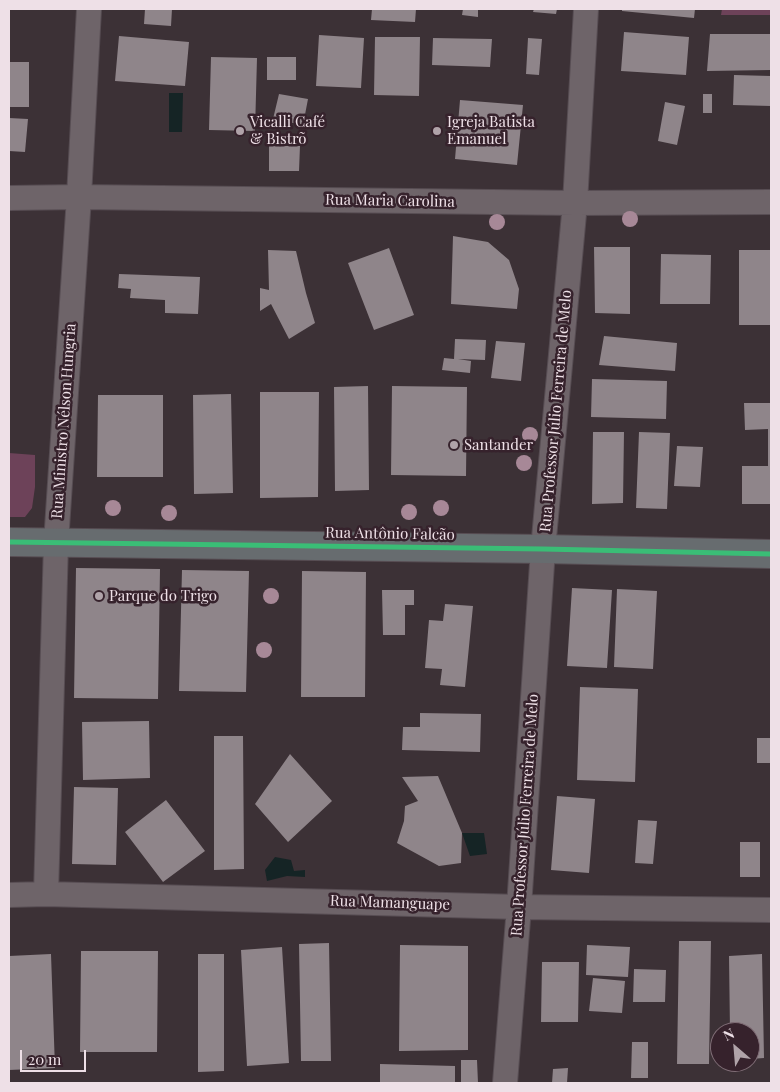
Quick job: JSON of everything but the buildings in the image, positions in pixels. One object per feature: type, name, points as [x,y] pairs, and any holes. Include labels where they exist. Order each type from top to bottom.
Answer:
[{"type":"main road","name":"Rua Antônio Falcão","points":[[9,542],[543,548],[771,554]]},
{"type":"street","name":"Rua Ministro Nélson Hungria","points":[[46,894],[56,543],[79,197],[89,9]]},
{"type":"street","name":"Rua Professor Júlio Ferreira de Melo","points":[[505,1083],[543,548],[575,204],[586,9]]},
{"type":"street","name":"Rua Maria Carolina","points":[[9,198],[79,197],[575,204],[771,202]]},
{"type":"street","name":"Rua Mamanguape","points":[[9,895],[46,894],[519,907],[771,910]]},
{"type":"shaded area","points":[[722,9],[771,9],[771,15],[721,15]]},
{"type":"shaded area","points":[[169,93],[183,93],[182,132],[169,132]]},
{"type":"shaded area","points":[[9,453],[35,455],[35,487],[32,508],[25,517],[9,517]]},
{"type":"shaded area","points":[[462,833],[484,833],[487,854],[470,856]]},
{"type":"shaded area","points":[[275,857],[291,860],[294,871],[305,870],[305,877],[287,876],[267,881],[265,870]]},
{"type":"cycle path","points":[[9,542],[771,554]]},
{"type":"place","name":"Vicalli Café & Bistrõ","points":[[240,131]]},
{"type":"place","name":"Igreja Batista Emanuel","points":[[437,131]]},
{"type":"place","name":"Santander","points":[[454,445]]},
{"type":"place","name":"Parque do Trigo","points":[[99,596]]}]
